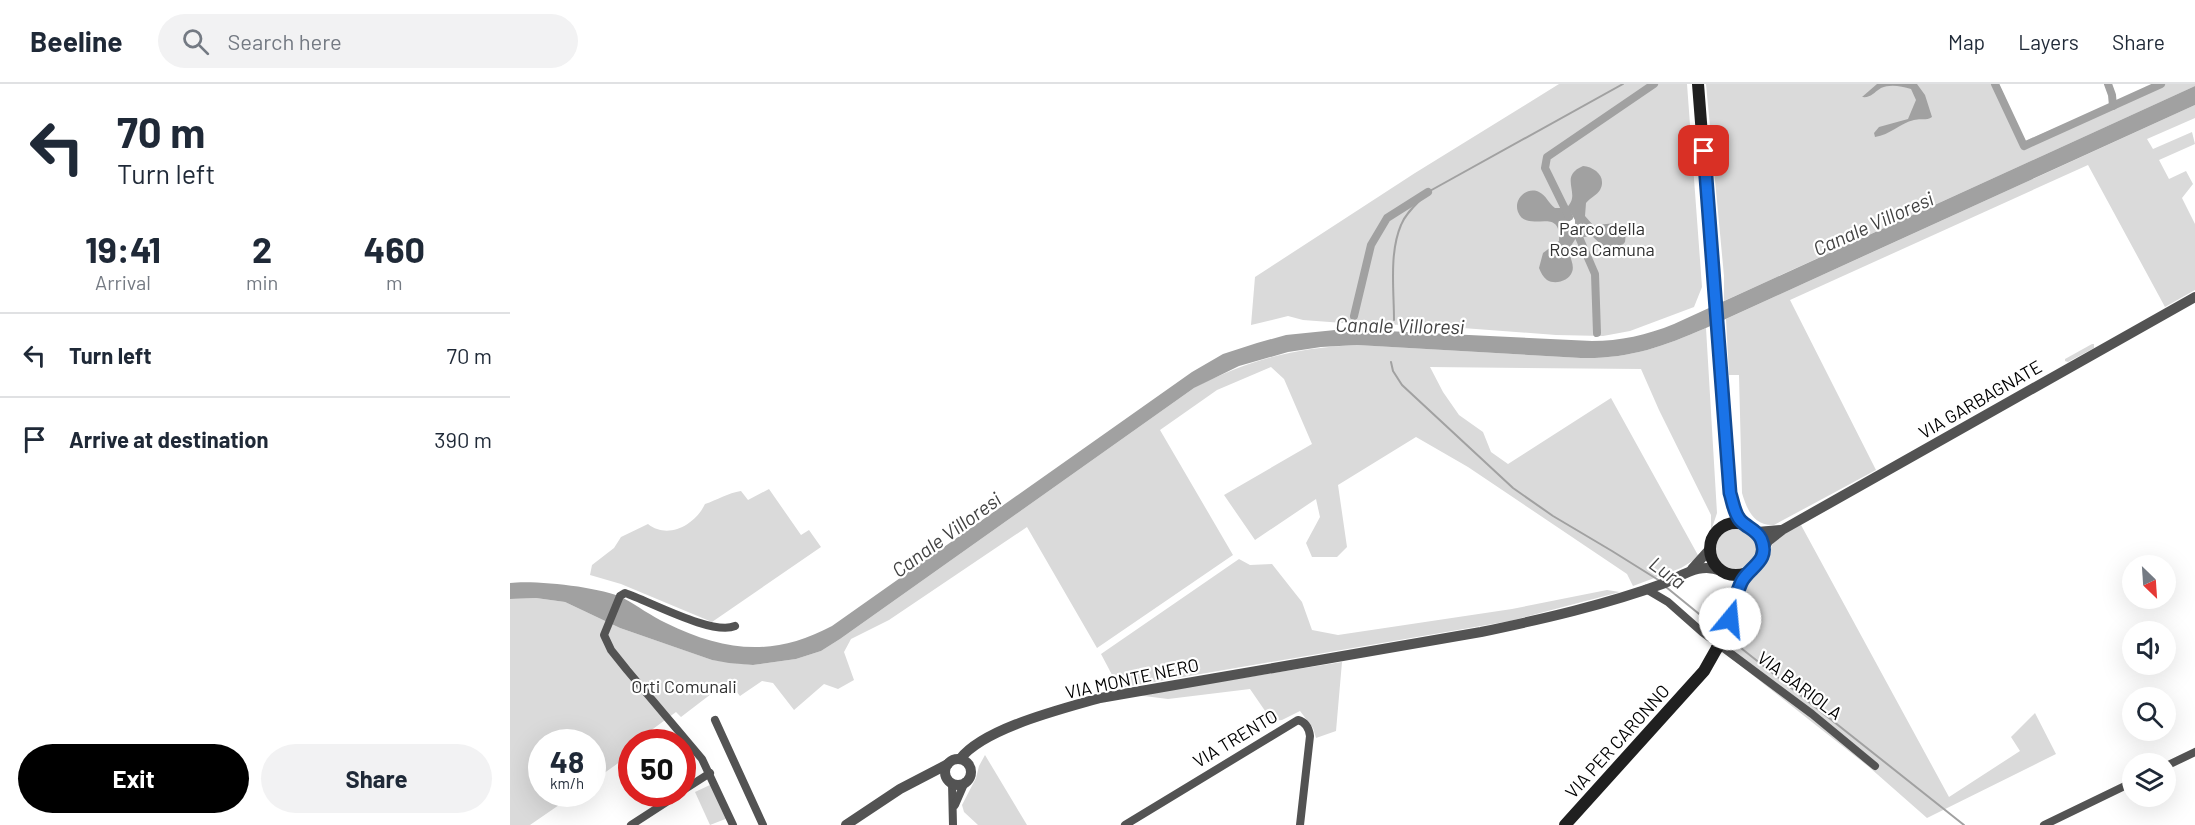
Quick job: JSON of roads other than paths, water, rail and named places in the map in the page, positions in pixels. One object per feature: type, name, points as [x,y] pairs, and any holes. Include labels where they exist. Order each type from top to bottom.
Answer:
[{"type":"main road","points":[[1698,86],[1715,279],[1730,493],[1736,513],[1745,524],[1757,532],[1763,551],[1758,565],[1746,574],[1733,576],[1721,571]]},
{"type":"main road","points":[[1730,493],[1725,520],[1711,541],[1710,549],[1713,561],[1730,582],[1731,614]]},
{"type":"main road","points":[[1722,527],[1737,523],[1745,524]]},
{"type":"main road","points":[[1731,614],[1746,574]]},
{"type":"main road","name":"VIA PER CARONNO","points":[[1565,825],[1704,671],[1717,648],[1731,614]]},
{"type":"street","name":"VIA GARBAGNATE","points":[[1763,551],[1768,541],[1782,530],[2195,297]]},
{"type":"street","name":"VIA GARBAGNATE","points":[[1757,532],[1782,530]]},
{"type":"street","points":[[1687,573],[1702,560],[1710,549]]},
{"type":"street","points":[[1651,587],[1706,567],[1721,571]]},
{"type":"street","name":"VIA MONTE NERO","points":[[960,759],[975,745],[990,737],[1044,714],[1100,698],[1481,632],[1570,612],[1651,587]]},
{"type":"street","name":"VIA BARIOLA","points":[[1651,587],[1702,632],[1812,714],[1875,766]]},
{"type":"street","points":[[733,825],[710,773],[698,754],[611,650],[605,639],[606,630],[620,596],[627,593],[668,611],[723,629],[735,626]]},
{"type":"street","points":[[715,720],[763,825]]},
{"type":"street","name":"VIA TRENTO","points":[[1125,825],[1298,720],[1307,725],[1310,736],[1300,825]]},
{"type":"street","points":[[953,811],[965,782],[970,776],[970,769],[976,754],[990,737]]},
{"type":"street","points":[[2176,761],[2195,752]]},
{"type":"street","points":[[846,825],[900,789],[952,761],[960,759],[967,762],[970,769]]},
{"type":"street","points":[[948,764],[945,772],[950,781],[953,825]]},
{"type":"street","points":[[696,782],[710,773]]},
{"type":"street","points":[[917,780],[938,777],[958,784],[965,782]]},
{"type":"street","points":[[2044,825],[2122,787]]},
{"type":"street","points":[[632,825],[659,807]]},
{"type":"waterway","name":"Lura","points":[[1394,320],[1395,247],[1403,220],[1409,211],[1428,192],[1623,84]]},
{"type":"waterway","points":[[1569,217],[1545,168],[1547,157],[1654,84]]},
{"type":"waterway","points":[[1995,84],[2024,146],[2161,84]]},
{"type":"waterway","points":[[2108,84],[2113,106]]},
{"type":"waterway","name":"Canale Villoresi","points":[[1354,316],[1371,245],[1387,218],[1428,192]]},
{"type":"waterway","points":[[1575,228],[1595,274],[1597,333]]},
{"type":"waterway","name":"Lura","points":[[1391,362],[1393,371],[1402,385],[1513,488],[1553,516],[1660,581]]},
{"type":"waterway","name":"Lura","points":[[1666,587],[1720,631]]},
{"type":"waterway","name":"Lura","points":[[1727,637],[1964,825]]},
{"type":"park label","name":"Parco della Rosa Camuna","points":[[1602,238]]},
{"type":"park label","name":"Orti Comunali","points":[[684,686]]}]
